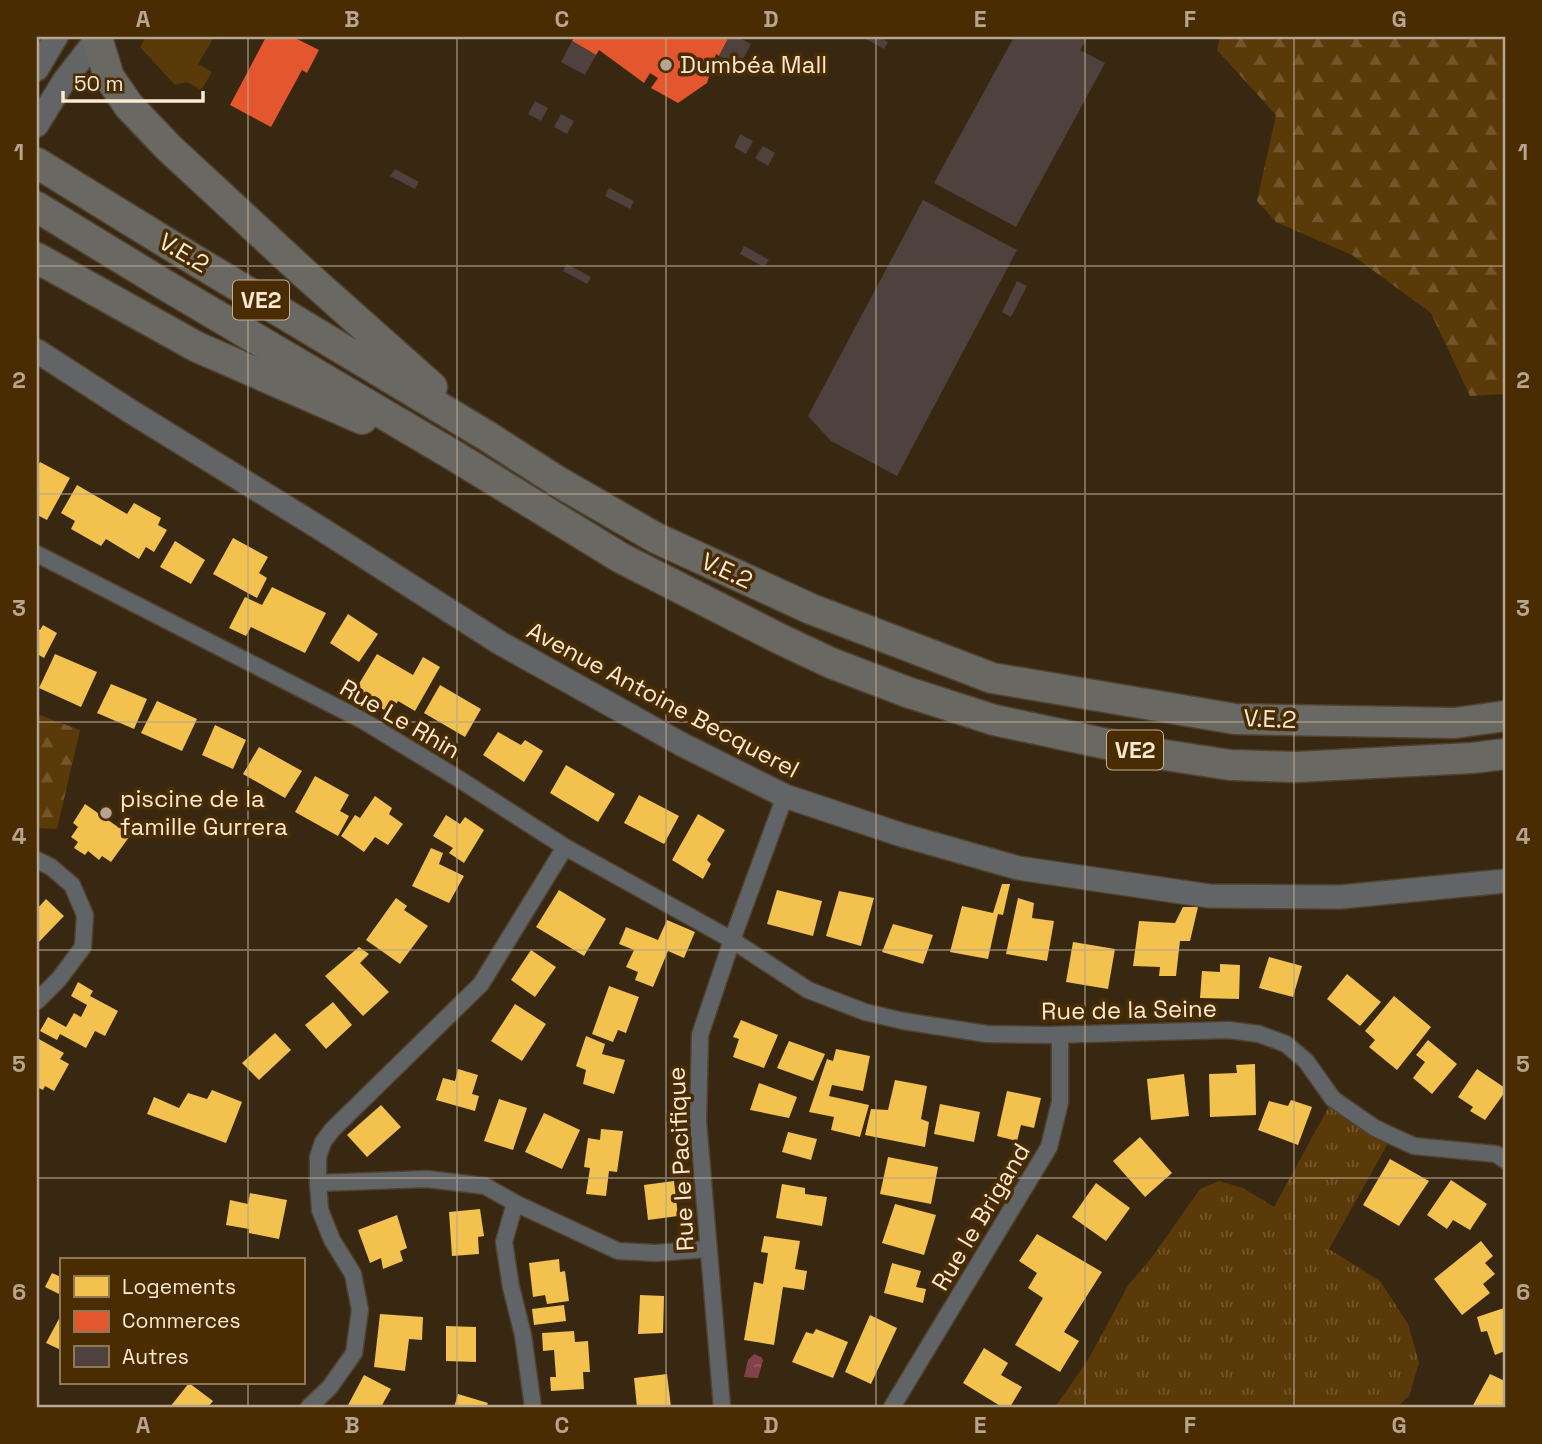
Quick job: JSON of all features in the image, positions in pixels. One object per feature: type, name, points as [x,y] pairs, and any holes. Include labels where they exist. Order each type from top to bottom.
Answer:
[{"type":"highway","points":[[97,37],[108,77],[129,106],[169,148],[487,436]]},
{"type":"highway","name":"V.E.2","points":[[37,163],[557,481],[656,538],[811,609],[992,678],[1235,719],[1455,723],[1505,716]]},
{"type":"highway","name":"V.E.2","points":[[37,207],[621,558],[831,663],[907,692],[994,720],[1139,751],[1230,765],[1296,767],[1505,754]]},
{"type":"highway","points":[[37,258],[197,347],[328,405],[453,455]]},
{"type":"street","points":[[37,69],[56,37]]},
{"type":"street","points":[[37,125],[97,37]]},
{"type":"street","name":"Avenue Antoine Becquerel","points":[[37,351],[500,643],[681,744],[785,796],[902,835],[1018,868],[1209,896],[1340,897],[1505,881]]},
{"type":"street","name":"Rue Le Rhin","points":[[37,554],[362,720],[565,847],[732,940]]},
{"type":"street","name":"Rue le Pacifique","points":[[722,1407],[698,1121],[700,1035],[785,796]]},
{"type":"street","points":[[309,1407],[330,1387],[354,1353],[360,1310],[353,1274],[332,1240],[320,1210],[318,1157],[323,1143],[332,1130],[481,984],[565,847]]},
{"type":"street","points":[[37,860],[51,867],[72,885],[85,915],[83,947],[59,979],[37,1000]]},
{"type":"street","name":"Rue de la Seine","points":[[732,940],[808,990],[866,1012],[913,1024],[987,1034],[1060,1035],[1230,1030],[1259,1034],[1286,1044],[1306,1061],[1333,1099],[1375,1128],[1414,1146],[1496,1154],[1505,1160]]},
{"type":"street","name":"Rue le Brigand","points":[[892,1407],[1049,1147],[1060,1102],[1060,1035]]},
{"type":"street","points":[[318,1183],[427,1179],[485,1186],[618,1251],[656,1253],[708,1249]]},
{"type":"street","points":[[516,1203],[504,1242],[511,1287],[523,1335],[533,1407]]},
{"type":"green space","points":[[146,37],[214,37],[198,64],[212,72],[201,90],[187,82],[175,85],[140,47]]},
{"type":"green space","points":[[1220,37],[1505,37],[1505,394],[1470,396],[1431,313],[1352,255],[1276,222],[1257,201],[1276,115],[1217,50]]},
{"type":"green space","points":[[37,714],[80,730],[57,829],[37,828]]},
{"type":"green space","points":[[1333,1099],[1392,1136],[1329,1249],[1380,1281],[1408,1324],[1419,1363],[1409,1396],[1397,1407],[1055,1407],[1088,1360],[1129,1284],[1150,1260],[1200,1189],[1219,1181],[1243,1188],[1274,1207]]},
{"type":"water","points":[[754,1354],[763,1360],[758,1378],[744,1377],[748,1360]]},
{"type":"building: Logements","points":[[40,462],[70,478],[47,520],[37,515],[37,467]]},
{"type":"building: Logements","points":[[77,485],[127,514],[134,503],[161,518],[158,525],[167,530],[154,552],[146,547],[139,559],[106,539],[101,546],[71,529],[75,521],[61,513]]},
{"type":"building: Logements","points":[[233,538],[268,557],[259,573],[267,578],[257,598],[213,574]]},
{"type":"building: Logements","points":[[175,541],[205,560],[191,584],[160,567]]},
{"type":"building: Logements","points":[[272,587],[326,613],[305,653],[251,627],[246,636],[229,628],[245,597],[262,605]]},
{"type":"building: Logements","points":[[348,614],[378,634],[359,662],[330,643]]},
{"type":"building: Logements","points":[[43,625],[57,633],[44,658],[37,654],[37,628],[40,630]]},
{"type":"building: Logements","points":[[55,654],[97,672],[81,707],[39,688]]},
{"type":"building: Logements","points":[[377,654],[413,675],[423,657],[440,667],[415,711],[398,701],[391,714],[354,692]]},
{"type":"building: Logements","points":[[111,684],[147,699],[134,729],[97,713]]},
{"type":"building: Logements","points":[[440,685],[481,709],[465,737],[424,713]]},
{"type":"building: Logements","points":[[157,701],[197,719],[182,751],[141,733]]},
{"type":"building: Logements","points":[[215,725],[246,740],[233,769],[202,755]]},
{"type":"building: Logements","points":[[498,732],[521,745],[525,740],[543,751],[524,782],[483,755]]},
{"type":"building: Logements","points":[[259,747],[302,771],[285,798],[243,774]]},
{"type":"building: Logements","points":[[566,765],[615,794],[598,822],[550,793]]},
{"type":"building: Logements","points":[[315,776],[349,795],[340,811],[349,816],[338,836],[295,812]]},
{"type":"building: Logements","points":[[639,795],[679,816],[664,844],[624,823]]},
{"type":"building: Logements","points":[[375,796],[392,808],[389,814],[403,824],[388,845],[375,837],[364,852],[341,836],[355,815],[360,818]]},
{"type":"building: Logements","points":[[85,804],[118,827],[120,824],[132,833],[111,862],[102,856],[99,860],[88,851],[85,855],[74,848],[78,842],[71,837],[78,827],[73,823]]},
{"type":"building: Logements","points":[[698,814],[725,830],[707,860],[711,864],[703,879],[672,860]]},
{"type":"building: Logements","points":[[446,815],[460,824],[465,817],[484,830],[464,863],[449,853],[453,848],[433,836]]},
{"type":"building: Logements","points":[[431,848],[443,853],[439,864],[464,876],[449,903],[412,886]]},
{"type":"building: Logements","points":[[1002,884],[1010,884],[1003,915],[998,914],[988,959],[950,952],[962,906],[993,913]]},
{"type":"building: Logements","points":[[559,890],[606,919],[584,956],[536,927]]},
{"type":"building: Logements","points":[[777,890],[822,901],[813,936],[767,924]]},
{"type":"building: Logements","points":[[839,891],[874,898],[861,946],[826,936]]},
{"type":"building: Logements","points":[[396,898],[407,906],[404,910],[428,926],[400,964],[366,940]]},
{"type":"building: Logements","points":[[1018,898],[1034,903],[1032,918],[1054,921],[1047,961],[1006,954]]},
{"type":"building: Logements","points":[[46,899],[64,916],[38,943],[37,909]]},
{"type":"building: Logements","points":[[1183,907],[1198,907],[1190,941],[1180,941],[1176,976],[1159,976],[1160,967],[1133,966],[1139,921],[1175,923]]},
{"type":"building: Logements","points":[[667,920],[695,932],[684,958],[668,951],[653,987],[635,980],[638,972],[626,967],[634,950],[619,944],[626,927],[658,940]]},
{"type":"building: Logements","points":[[893,924],[933,935],[923,964],[882,952]]},
{"type":"building: Logements","points":[[1073,942],[1115,949],[1108,989],[1066,982]]},
{"type":"building: Logements","points":[[359,947],[369,954],[360,963],[389,992],[363,1016],[325,976]]},
{"type":"building: Logements","points":[[531,950],[556,967],[535,997],[511,980]]},
{"type":"building: Logements","points":[[1269,957],[1302,966],[1293,997],[1259,988]]},
{"type":"building: Logements","points":[[1220,964],[1240,965],[1239,999],[1200,998],[1202,971],[1220,972]]},
{"type":"building: Logements","points":[[1347,974],[1381,1002],[1360,1026],[1327,999]]},
{"type":"building: Logements","points":[[78,982],[93,991],[90,996],[118,1011],[105,1036],[95,1031],[86,1048],[60,1034],[57,1040],[40,1031],[48,1017],[66,1027],[74,1013],[81,1017],[87,1005],[71,996]]},
{"type":"building: Logements","points":[[609,986],[639,997],[626,1033],[618,1030],[613,1042],[592,1034]]},
{"type":"building: Logements","points":[[1394,996],[1431,1027],[1397,1070],[1369,1047],[1375,1040],[1365,1031]]},
{"type":"building: Logements","points":[[333,1002],[352,1025],[326,1049],[305,1025]]},
{"type":"building: Logements","points":[[515,1004],[546,1024],[522,1061],[491,1041]]},
{"type":"building: Logements","points":[[741,1020],[778,1035],[764,1068],[733,1057],[739,1039],[733,1037]]},
{"type":"building: Logements","points":[[275,1033],[291,1050],[259,1080],[242,1063]]},
{"type":"building: Logements","points":[[586,1036],[605,1044],[602,1054],[625,1060],[614,1094],[583,1084],[586,1070],[576,1066]]},
{"type":"building: Logements","points":[[37,1038],[64,1053],[60,1059],[69,1064],[54,1091],[45,1086],[43,1090],[37,1087]]},
{"type":"building: Logements","points":[[1428,1040],[1457,1064],[1432,1094],[1413,1078],[1425,1062],[1416,1055]]},
{"type":"building: Logements","points":[[789,1041],[825,1054],[813,1081],[777,1068]]},
{"type":"building: Logements","points":[[836,1049],[870,1056],[863,1091],[832,1085],[829,1096],[869,1105],[860,1137],[831,1130],[834,1117],[809,1112],[827,1059],[833,1061]]},
{"type":"building: Logements","points":[[1255,1064],[1256,1115],[1210,1117],[1209,1074],[1237,1073],[1236,1065]]},
{"type":"building: Logements","points":[[458,1069],[478,1075],[472,1094],[479,1096],[475,1111],[436,1100],[443,1078],[455,1081]]},
{"type":"building: Logements","points":[[1477,1069],[1505,1088],[1505,1092],[1485,1120],[1470,1111],[1473,1107],[1458,1097]]},
{"type":"building: Logements","points":[[1184,1074],[1189,1116],[1151,1120],[1147,1079]]},
{"type":"building: Logements","points":[[895,1080],[927,1086],[921,1119],[929,1122],[925,1147],[865,1135],[871,1109],[888,1110]]},
{"type":"building: Logements","points":[[759,1083],[797,1097],[789,1118],[750,1110]]},
{"type":"building: Logements","points":[[212,1090],[242,1102],[226,1143],[147,1114],[154,1097],[179,1108],[188,1093],[207,1099]]},
{"type":"building: Logements","points":[[1007,1091],[1041,1098],[1034,1128],[1021,1125],[1017,1141],[997,1136]]},
{"type":"building: Logements","points":[[499,1099],[527,1108],[513,1150],[484,1141]]},
{"type":"building: Logements","points":[[1291,1100],[1312,1107],[1298,1145],[1258,1130],[1269,1101],[1288,1106]]},
{"type":"building: Logements","points":[[940,1104],[980,1112],[974,1142],[934,1134]]},
{"type":"building: Logements","points":[[381,1105],[401,1127],[367,1157],[347,1135]]},
{"type":"building: Logements","points":[[544,1113],[580,1130],[562,1169],[525,1152]]},
{"type":"building: Logements","points":[[601,1129],[623,1131],[617,1172],[609,1171],[606,1196],[586,1194],[590,1168],[584,1167],[588,1138],[600,1140]]},
{"type":"building: Logements","points":[[788,1132],[817,1139],[811,1160],[782,1152]]},
{"type":"building: Logements","points":[[1140,1137],[1172,1173],[1145,1197],[1113,1161]]},
{"type":"building: Logements","points":[[888,1157],[938,1167],[931,1204],[880,1194]]},
{"type":"building: Logements","points":[[1390,1159],[1429,1181],[1399,1226],[1363,1205]]},
{"type":"building: Logements","points":[[1451,1180],[1487,1204],[1470,1230],[1453,1220],[1447,1229],[1427,1215]]},
{"type":"building: Logements","points":[[674,1181],[678,1216],[648,1220],[644,1185]]},
{"type":"building: Logements","points":[[1096,1183],[1130,1208],[1106,1241],[1072,1217]]},
{"type":"building: Logements","points":[[782,1184],[805,1188],[805,1194],[827,1197],[822,1226],[776,1218]]},
{"type":"building: Logements","points":[[250,1193],[287,1200],[279,1239],[226,1225],[230,1200],[248,1204]]},
{"type":"building: Logements","points":[[895,1204],[936,1215],[924,1255],[882,1243]]},
{"type":"building: Logements","points":[[480,1209],[484,1236],[478,1237],[479,1254],[452,1256],[449,1212]]},
{"type":"building: Logements","points":[[397,1215],[407,1248],[400,1251],[403,1261],[383,1269],[381,1258],[370,1263],[358,1230]]},
{"type":"building: Logements","points":[[1037,1234],[1102,1272],[1064,1332],[1079,1341],[1060,1372],[1015,1345],[1043,1298],[1028,1288],[1037,1273],[1019,1261]]},
{"type":"building: Logements","points":[[764,1236],[800,1241],[795,1269],[807,1271],[804,1290],[783,1287],[774,1345],[744,1340],[754,1282],[763,1284],[768,1253],[761,1252]]},
{"type":"building: Logements","points":[[1481,1241],[1493,1256],[1485,1263],[1495,1274],[1483,1284],[1490,1293],[1462,1315],[1434,1279]]},
{"type":"building: Logements","points":[[559,1259],[560,1272],[565,1271],[569,1301],[547,1304],[545,1295],[533,1297],[529,1263]]},
{"type":"building: Logements","points":[[892,1263],[921,1271],[916,1287],[926,1289],[923,1303],[884,1293]]},
{"type":"building: Logements","points":[[52,1273],[60,1277],[60,1294],[45,1287]]},
{"type":"building: Logements","points":[[640,1295],[664,1296],[663,1333],[638,1334]]},
{"type":"building: Logements","points":[[564,1305],[566,1321],[534,1325],[532,1309]]},
{"type":"building: Logements","points":[[1504,1308],[1505,1351],[1495,1355],[1487,1331],[1481,1332],[1477,1317]]},
{"type":"building: Logements","points":[[380,1314],[423,1317],[422,1340],[409,1339],[405,1371],[374,1367]]},
{"type":"building: Logements","points":[[870,1315],[897,1328],[871,1384],[845,1372]]},
{"type":"building: Logements","points":[[60,1317],[60,1350],[46,1343]]},
{"type":"building: Logements","points":[[446,1326],[476,1327],[476,1362],[446,1361]]},
{"type":"building: Logements","points":[[816,1329],[848,1342],[833,1378],[792,1362],[806,1332],[813,1334]]},
{"type":"building: Logements","points":[[574,1331],[575,1342],[588,1341],[590,1372],[583,1372],[584,1389],[551,1391],[550,1377],[556,1377],[554,1350],[543,1351],[542,1333]]},
{"type":"building: Logements","points":[[984,1348],[1008,1363],[1001,1375],[1022,1387],[1010,1407],[1002,1407],[963,1383]]},
{"type":"building: Logements","points":[[667,1374],[671,1407],[637,1407],[634,1378]]},
{"type":"building: Logements","points":[[1490,1374],[1505,1381],[1505,1407],[1472,1407]]},
{"type":"building: Logements","points":[[364,1375],[391,1389],[381,1407],[347,1407]]},
{"type":"building: Logements","points":[[188,1384],[213,1401],[208,1407],[170,1407]]},
{"type":"building: Logements","points":[[458,1394],[488,1403],[486,1407],[454,1407]]},
{"type":"building: Commerces","points":[[266,37],[293,37],[319,50],[307,73],[302,70],[271,127],[230,105]]},
{"type":"building: Commerces","name":"Dumbéa Mall","points":[[575,37],[729,37],[719,56],[716,54],[707,83],[678,103],[651,88],[658,78],[650,73],[644,83],[599,50],[596,55],[572,41]]},
{"type":"building: Autres","points":[[729,37],[738,37],[751,44],[739,67],[719,56]]},
{"type":"building: Autres","points":[[862,37],[879,37],[888,42],[884,49]]},
{"type":"building: Autres","points":[[1014,37],[1088,37],[1080,50],[1105,63],[1016,227],[934,183]]},
{"type":"building: Autres","points":[[572,41],[596,55],[585,75],[561,62]]},
{"type":"building: Autres","points":[[535,101],[548,108],[541,121],[528,114]]},
{"type":"building: Autres","points":[[561,114],[574,121],[567,134],[554,127]]},
{"type":"building: Autres","points":[[740,134],[753,141],[746,154],[734,147]]},
{"type":"building: Autres","points":[[763,146],[775,153],[768,166],[755,158]]},
{"type":"building: Autres","points":[[395,169],[419,182],[415,189],[390,176]]},
{"type":"building: Autres","points":[[609,188],[634,201],[630,209],[605,196]]},
{"type":"building: Autres","points":[[923,200],[1017,250],[897,476],[831,441],[808,416]]},
{"type":"building: Autres","points":[[744,246],[769,260],[764,267],[740,254]]},
{"type":"building: Autres","points":[[567,264],[591,277],[587,284],[563,271]]},
{"type":"building: Autres","points":[[1017,281],[1027,286],[1011,317],[1002,312]]},
{"type":"place","name":"Dumbéa Mall","points":[[666,65]]},
{"type":"place","name":"piscine de la famille Gurrera","points":[[106,813]]}]
